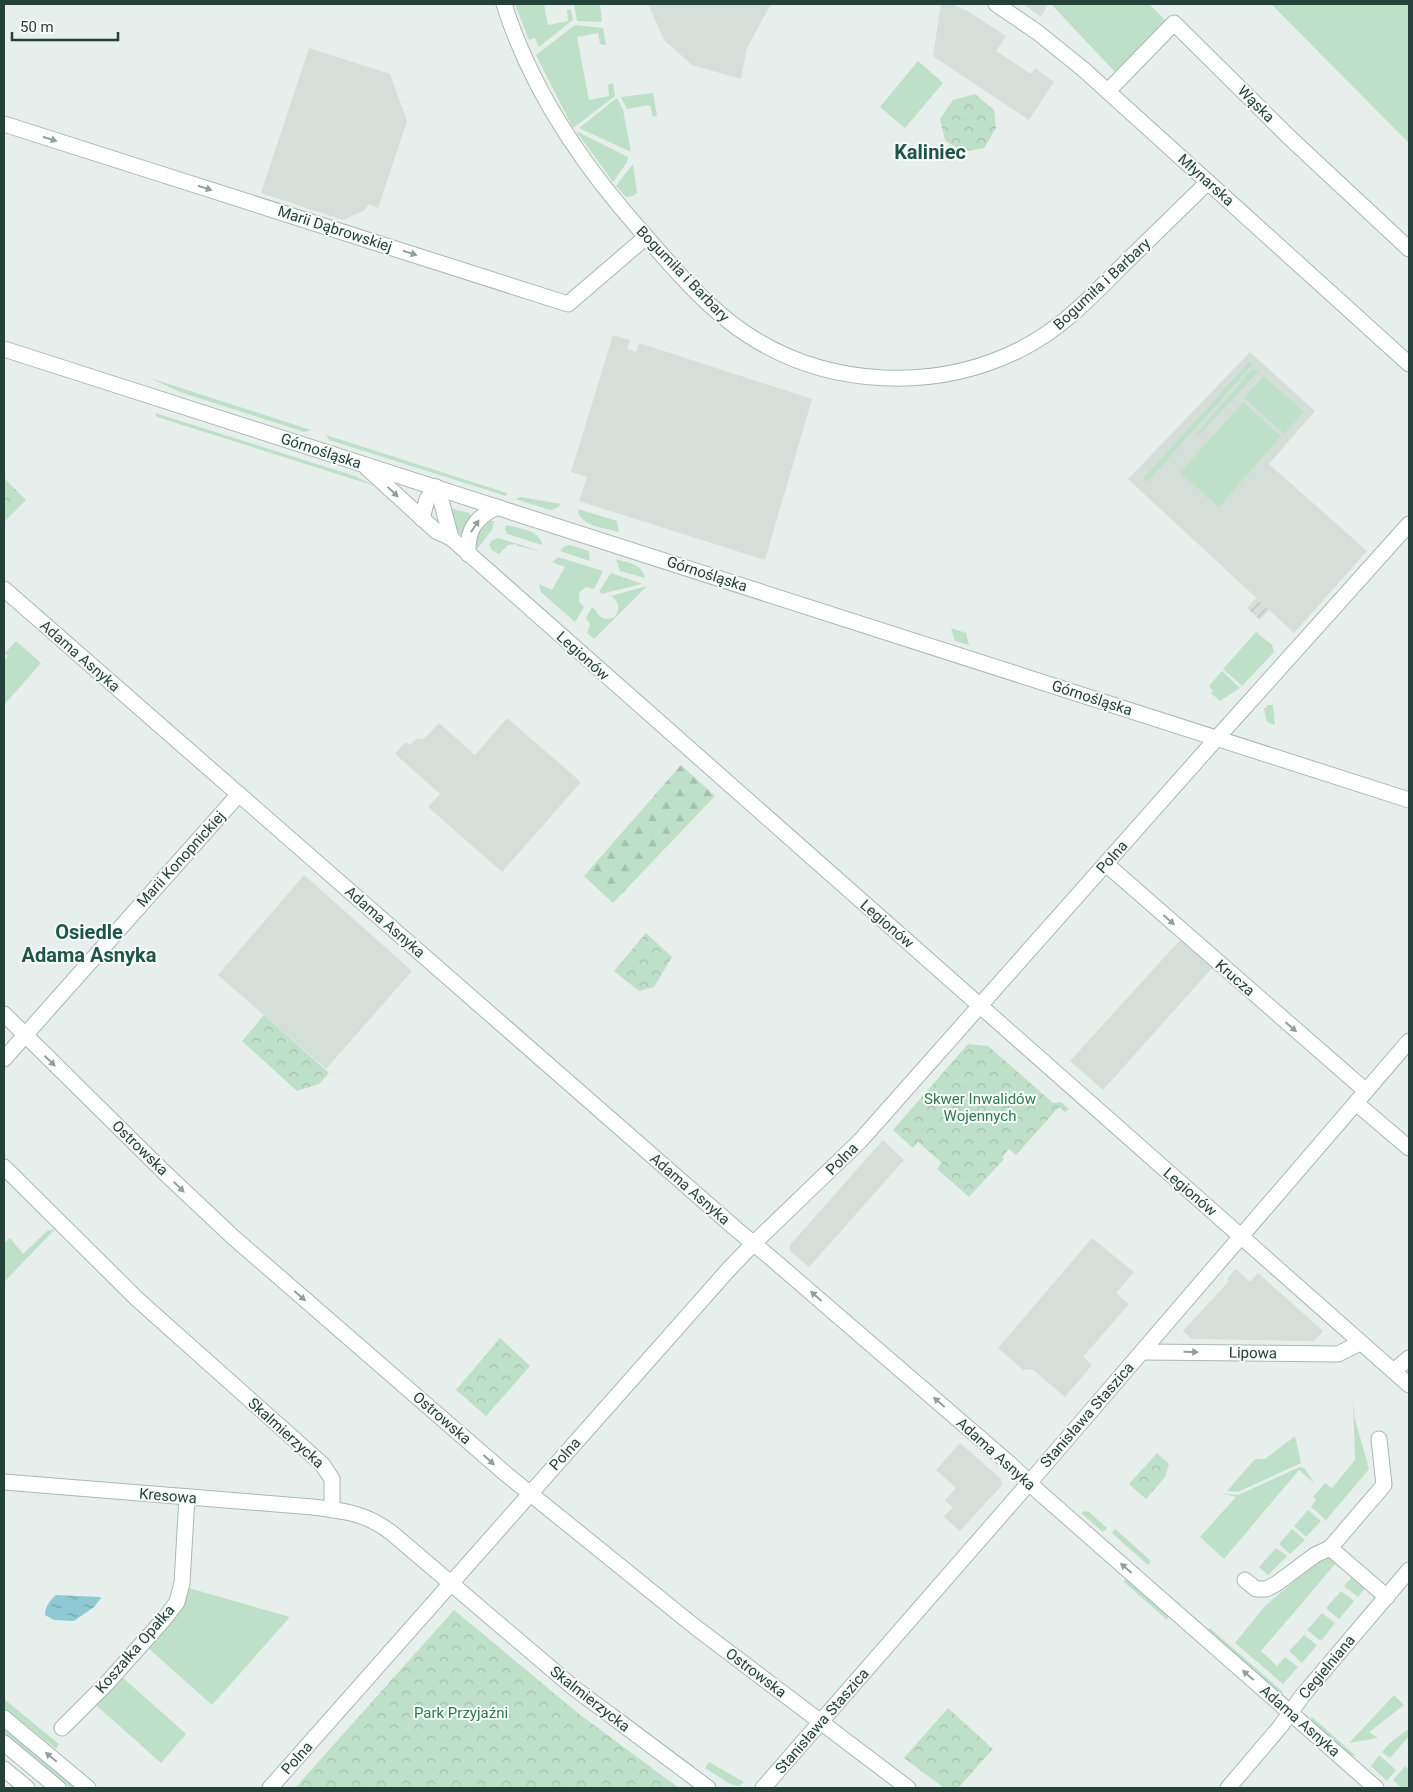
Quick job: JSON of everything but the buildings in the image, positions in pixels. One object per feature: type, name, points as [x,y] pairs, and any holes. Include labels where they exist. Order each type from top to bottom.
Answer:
[{"type":"street","name":"Bogumiła i Barbary","points":[[504,4],[521,49],[559,125],[608,193],[646,237],[719,313],[734,325],[762,344],[796,360],[833,371],[880,378],[917,378],[947,374],[991,362],[1022,348],[1052,331],[1076,312],[1208,182]]},
{"type":"street","name":"Młynarska","points":[[996,4],[1062,51],[1108,91],[1409,364]]},
{"type":"street","name":"Wąska","points":[[1108,91],[1174,23],[1289,137],[1409,249]]},
{"type":"street","name":"Marii Dąbrowskiej","points":[[4,124],[568,304],[646,237]]},
{"type":"street","name":"Górnośląska","points":[[4,349],[1409,800]]},
{"type":"street","name":"Legionów","points":[[364,465],[436,532],[450,538],[1409,1385]]},
{"type":"street","points":[[422,518],[427,499],[436,487]]},
{"type":"street","points":[[436,487],[450,538]]},
{"type":"street","points":[[468,554],[468,542],[474,524],[481,516],[497,507]]},
{"type":"street","name":"Polna","points":[[270,1788],[754,1244],[860,1141],[1409,524]]},
{"type":"street","name":"Adama Asnyka","points":[[4,589],[754,1244],[1011,1465],[1029,1483],[1376,1788]]},
{"type":"street","name":"Marii Konopnickiej","points":[[4,1059],[239,794]]},
{"type":"street","name":"Krucza","points":[[1106,864],[1366,1091]]},
{"type":"street","name":"Ostrowska","points":[[4,1014],[24,1036],[233,1237],[530,1494],[694,1626],[908,1788]]},
{"type":"street","name":"Stanisława Staszica","points":[[764,1788],[1409,1041]]},
{"type":"street","points":[[1356,1103],[1409,1148]]},
{"type":"street","name":"Skalmierzycka","points":[[4,1167],[136,1299],[322,1464],[332,1479],[332,1509],[363,1515],[383,1526],[574,1688],[708,1788]]},
{"type":"street","name":"Lipowa","points":[[1142,1352],[1338,1354],[1360,1343]]},
{"type":"street","points":[[1394,1372],[1409,1358]]},
{"type":"street","points":[[1245,1580],[1256,1589],[1266,1590],[1315,1554],[1330,1548],[1384,1484],[1379,1439]]},
{"type":"street","name":"Kresowa","points":[[4,1482],[332,1509]]},
{"type":"street","name":"Koszałka Opałka","points":[[62,1728],[108,1682],[177,1602],[182,1583],[187,1497]]},
{"type":"street","points":[[1330,1548],[1387,1597]]},
{"type":"street","name":"Cegielniana","points":[[1228,1788],[1303,1695],[1409,1570]]},
{"type":"street","points":[[4,1718],[88,1788]]},
{"type":"street","points":[[4,1743],[58,1788]]},
{"type":"street","points":[[4,1769],[27,1788]]},
{"type":"shaded area","points":[[648,4],[771,4],[747,48],[741,79],[692,65],[664,40]]},
{"type":"shaded area","points":[[941,4],[952,4],[969,12],[1006,36],[996,51],[1031,74],[1035,68],[1054,82],[1029,120],[933,56]]},
{"type":"shaded area","points":[[1023,4],[1048,4],[1041,17]]},
{"type":"shaded area","points":[[309,48],[390,74],[407,121],[378,208],[368,204],[365,210],[343,220],[261,193]]},
{"type":"shaded area","points":[[613,335],[630,340],[627,349],[636,352],[639,343],[812,399],[765,560],[579,501],[587,477],[571,472]]},
{"type":"shaded area","points":[[1250,352],[1315,411],[1269,464],[1367,551],[1294,633],[1128,479]]},
{"type":"shaded area","points":[[1256,598],[1269,610],[1260,620],[1247,608]]},
{"type":"shaded area","points":[[507,718],[581,782],[502,872],[428,807],[440,794],[395,754],[404,743],[411,744],[417,738],[423,740],[439,723],[475,755]]},
{"type":"shaded area","points":[[304,875],[412,971],[326,1069],[218,975]]},
{"type":"shaded area","points":[[1180,940],[1212,968],[1103,1090],[1070,1061]]},
{"type":"shaded area","points":[[883,1140],[904,1160],[809,1267],[790,1251],[790,1245]]},
{"type":"shaded area","points":[[1092,1238],[1134,1272],[1116,1293],[1129,1304],[1083,1357],[1092,1365],[1065,1397],[1032,1369],[1023,1370],[998,1348]]},
{"type":"shaded area","points":[[1236,1269],[1250,1282],[1258,1273],[1323,1331],[1314,1341],[1192,1339],[1183,1331],[1229,1281],[1227,1279]]},
{"type":"shaded area","points":[[960,1443],[1001,1479],[1002,1485],[960,1531],[944,1517],[953,1507],[945,1501],[956,1488],[936,1470]]},
{"type":"green space","points":[[515,4],[544,4],[548,25],[568,21],[567,10],[571,9],[573,20],[539,47],[535,38],[529,40]]},
{"type":"green space","points":[[574,4],[600,4],[602,22],[577,21]]},
{"type":"green space","points":[[1051,4],[1149,4],[1165,20],[1115,72]]},
{"type":"green space","points":[[1271,4],[1409,4],[1409,143]]},
{"type":"green space","points":[[575,25],[603,28],[606,45],[600,44],[598,33],[577,37],[589,100],[609,96],[608,85],[613,83],[615,96],[573,128],[536,55]]},
{"type":"green space","points":[[918,61],[943,83],[905,128],[880,107]]},
{"type":"green space","points":[[653,93],[657,116],[653,117],[650,105],[627,109],[621,97]]},
{"type":"green space","points":[[975,94],[994,110],[996,128],[984,148],[963,150],[945,140],[940,119],[953,100]]},
{"type":"green space","points":[[617,98],[623,110],[631,152],[579,128]]},
{"type":"green space","points":[[576,131],[628,157],[627,162],[613,182]]},
{"type":"green space","points":[[633,164],[637,193],[626,197],[616,186]]},
{"type":"green space","points":[[1249,362],[1252,365],[1147,482],[1143,479]]},
{"type":"green space","points":[[1253,368],[1258,372],[1199,435],[1197,433]]},
{"type":"green space","points":[[1264,376],[1304,412],[1284,434],[1244,398]]},
{"type":"green space","points":[[150,378],[311,430],[304,432],[180,392]]},
{"type":"green space","points":[[1243,402],[1281,436],[1219,507],[1180,473]]},
{"type":"green space","points":[[155,413],[355,476],[375,486],[157,417]]},
{"type":"green space","points":[[326,435],[507,493],[506,496],[329,440]]},
{"type":"green space","points":[[4,478],[26,500],[4,522]]},
{"type":"green space","points":[[521,497],[561,504],[557,508],[550,510],[515,499]]},
{"type":"green space","points":[[450,508],[469,513],[471,516],[463,534],[460,534],[455,526]]},
{"type":"green space","points":[[578,509],[617,521],[619,532],[588,523],[579,515]]},
{"type":"green space","points":[[490,521],[494,521],[492,530],[477,549],[477,532]]},
{"type":"green space","points":[[506,525],[533,533],[541,540],[542,545],[507,534]]},
{"type":"green space","points":[[498,538],[540,551],[517,546],[516,544],[508,545],[499,554],[492,550],[489,545],[491,541]]},
{"type":"green space","points":[[570,545],[589,551],[590,561],[560,551],[565,546]]},
{"type":"green space","points":[[558,557],[603,571],[594,589],[586,587],[579,593],[579,602],[584,607],[575,622],[541,592],[539,584],[552,590],[565,567],[552,562]]},
{"type":"green space","points":[[616,559],[638,567],[644,573],[645,578],[620,571]]},
{"type":"green space","points":[[611,573],[642,584],[601,594],[600,590]]},
{"type":"green space","points":[[647,586],[594,639],[587,633],[590,624],[586,618],[592,607],[601,617],[612,618],[618,612],[618,604],[611,596]]},
{"type":"green space","points":[[951,628],[966,633],[969,645],[955,641]]},
{"type":"green space","points":[[1256,632],[1272,645],[1274,652],[1242,686],[1223,669]]},
{"type":"green space","points":[[16,641],[41,663],[4,705],[4,661],[8,656],[5,653]]},
{"type":"green space","points":[[1222,671],[1240,688],[1220,701],[1211,693],[1213,691],[1209,686]]},
{"type":"green space","points":[[1268,705],[1273,705],[1275,725],[1267,722],[1264,709]]},
{"type":"green space","points":[[681,765],[715,796],[613,903],[584,876]]},
{"type":"green space","points":[[646,933],[672,957],[654,987],[639,991],[614,971]]},
{"type":"green space","points":[[264,1015],[329,1073],[319,1084],[297,1091],[242,1041]]},
{"type":"green space","name":"Skwer Inwalidów Wojennych","points":[[968,1044],[988,1046],[1053,1103],[1061,1102],[1069,1109],[1065,1112],[1059,1107],[1016,1155],[1009,1149],[1002,1157],[1004,1159],[969,1197],[937,1169],[942,1163],[918,1142],[913,1148],[893,1130]]},
{"type":"green space","points":[[55,1229],[4,1282],[4,1243],[10,1238],[23,1254],[47,1231]]},
{"type":"green space","points":[[500,1338],[530,1366],[486,1416],[456,1390]]},
{"type":"green space","points":[[1353,1400],[1355,1419],[1369,1469],[1326,1520],[1311,1507],[1316,1500],[1313,1497],[1325,1483],[1332,1488],[1355,1460]]},
{"type":"green space","points":[[1295,1436],[1301,1463],[1238,1492],[1227,1491],[1255,1459],[1265,1459]]},
{"type":"green space","points":[[1157,1453],[1169,1464],[1165,1477],[1146,1499],[1129,1484]]},
{"type":"green space","points":[[1300,1467],[1304,1468],[1315,1484],[1299,1470],[1224,1559],[1200,1537],[1236,1497],[1221,1493],[1238,1495]]},
{"type":"green space","points":[[1308,1510],[1321,1521],[1306,1537],[1294,1526]]},
{"type":"green space","points":[[1084,1511],[1089,1512],[1107,1528],[1103,1532],[1081,1513]]},
{"type":"green space","points":[[1115,1529],[1151,1561],[1148,1565],[1112,1533]]},
{"type":"green space","points":[[1292,1529],[1305,1540],[1290,1554],[1279,1544]]},
{"type":"green space","points":[[1276,1548],[1287,1556],[1268,1575],[1259,1567]]},
{"type":"green space","points":[[1326,1554],[1336,1563],[1261,1651],[1277,1666],[1285,1657],[1298,1667],[1283,1684],[1235,1643],[1264,1607]]},
{"type":"green space","points":[[1352,1577],[1365,1588],[1358,1597],[1344,1586]]},
{"type":"green space","points":[[1127,1580],[1168,1616],[1167,1620],[1123,1581]]},
{"type":"green space","points":[[189,1588],[290,1617],[212,1705],[147,1647],[183,1603]]},
{"type":"green space","points":[[1341,1591],[1354,1601],[1339,1619],[1326,1608]]},
{"type":"green space","name":"Park Przyjaźni","points":[[454,1610],[579,1714],[679,1788],[295,1788]]},
{"type":"green space","points":[[1322,1613],[1335,1623],[1321,1641],[1307,1630]]},
{"type":"green space","points":[[1210,1628],[1283,1692],[1281,1695],[1208,1630]]},
{"type":"green space","points":[[1304,1635],[1317,1645],[1302,1663],[1289,1651]]},
{"type":"green space","points":[[121,1676],[186,1734],[161,1763],[96,1705]]},
{"type":"green space","points":[[1394,1695],[1404,1705],[1369,1732],[1378,1738],[1349,1743]]},
{"type":"green space","points":[[4,1699],[59,1744],[56,1749],[4,1708]]},
{"type":"green space","points":[[948,1708],[993,1749],[958,1788],[944,1788],[904,1758]]},
{"type":"green space","points":[[617,1709],[695,1767],[694,1769],[615,1711]]},
{"type":"green space","points":[[1312,1717],[1356,1756],[1349,1755],[1309,1720]]},
{"type":"green space","points":[[4,1728],[76,1788],[70,1788],[4,1734]]},
{"type":"green space","points":[[1407,1730],[1409,1736],[1390,1758],[1382,1752],[1390,1743]]},
{"type":"green space","points":[[1379,1755],[1396,1770],[1387,1781],[1371,1766]]},
{"type":"green space","points":[[709,1762],[744,1782],[739,1786],[730,1784],[705,1768]]},
{"type":"green space","points":[[1405,1766],[1409,1770],[1409,1788],[1402,1788],[1393,1780]]},
{"type":"water","points":[[56,1595],[101,1598],[94,1607],[74,1621],[54,1620],[45,1615],[45,1612],[48,1604]]},
{"type":"district","name":"Kaliniec","points":[[930,152]]},
{"type":"district","name":"Osiedle Adama Asnyka","points":[[89,944]]}]
